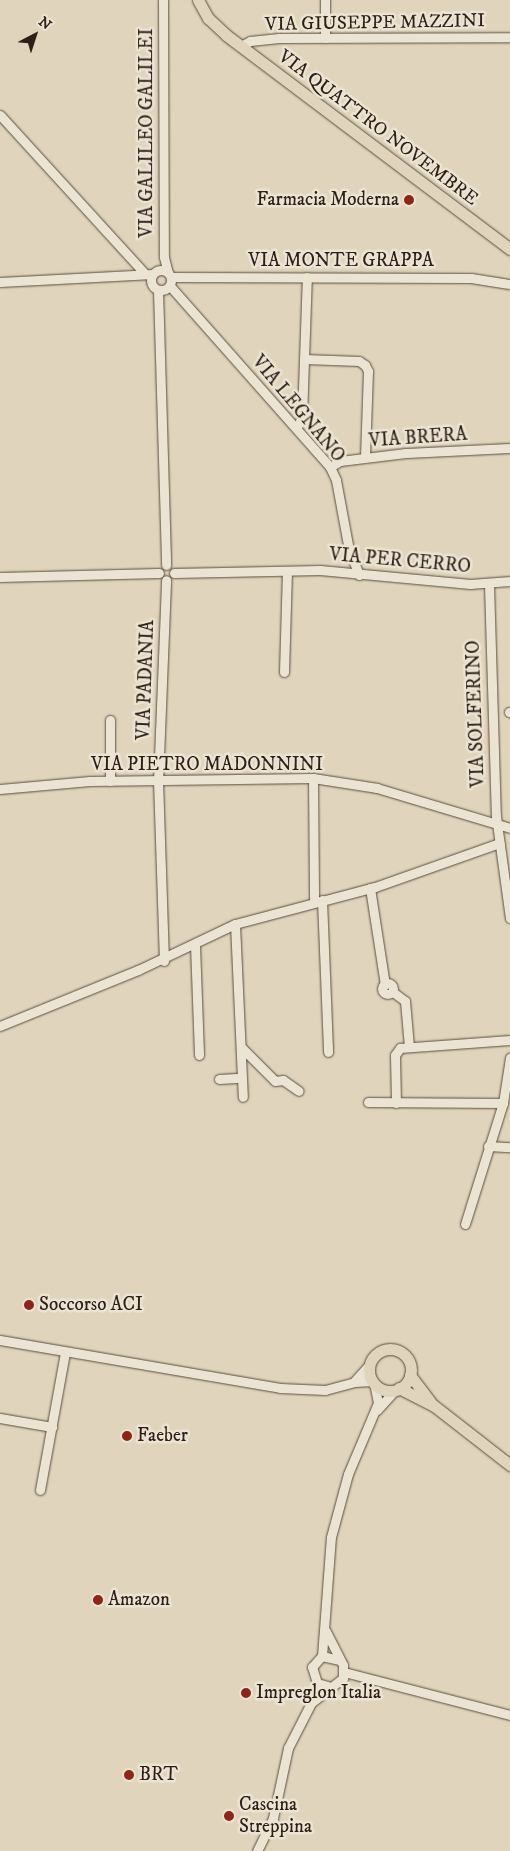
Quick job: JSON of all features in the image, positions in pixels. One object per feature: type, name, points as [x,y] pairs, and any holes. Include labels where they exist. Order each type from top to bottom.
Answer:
[{"type":"main road","name":"VIA QUATTRO NOVEMBRE","points":[[190,0],[204,21],[241,46],[510,249]]},
{"type":"main road","name":"VIA QUATTRO NOVEMBRE","points":[[198,0],[208,18],[226,35]]},
{"type":"main road","points":[[432,1405],[410,1375],[408,1360],[396,1350],[380,1352],[370,1364],[373,1382],[381,1389],[397,1389],[432,1405],[510,1465]]},
{"type":"main road","points":[[397,1389],[410,1375]]},
{"type":"street","points":[[325,38],[326,0]]},
{"type":"street","name":"VIA GALILEO GALILEI","points":[[163,3],[164,257],[167,283]]},
{"type":"street","name":"VIA GIUSEPPE MAZZINI","points":[[241,46],[267,38],[510,37]]},
{"type":"street","points":[[0,115],[152,273],[167,283]]},
{"type":"street","name":"VIA GALILEO GALILEI","points":[[152,273],[164,257]]},
{"type":"street","points":[[0,282],[152,273]]},
{"type":"street","points":[[152,273],[151,283],[167,283]]},
{"type":"street","points":[[297,427],[302,417],[307,277]]},
{"type":"street","name":"VIA MONTE GRAPPA","points":[[167,283],[307,277],[471,278],[510,284]]},
{"type":"street","points":[[159,573],[166,565],[160,306],[167,283]]},
{"type":"street","name":"VIA LEGNANO","points":[[167,283],[297,427],[330,467],[336,480],[349,550],[359,575]]},
{"type":"street","points":[[304,359],[359,361],[367,368],[365,457]]},
{"type":"street","name":"VIA BRERA","points":[[330,467],[340,461],[365,457],[510,448]]},
{"type":"street","points":[[0,577],[159,573],[166,580],[174,573],[172,567],[166,565]]},
{"type":"street","name":"VIA PER CERRO","points":[[174,573],[320,570],[359,575],[489,584],[510,581]]},
{"type":"street","points":[[284,672],[287,571]]},
{"type":"street","name":"VIA PADANIA","points":[[166,580],[158,782],[166,957]]},
{"type":"street","name":"VIA SOLFERINO","points":[[489,584],[492,743],[497,826],[510,918]]},
{"type":"street","points":[[110,720],[110,781]]},
{"type":"street","points":[[313,778],[318,901],[328,1052]]},
{"type":"street","name":"VIA PIETRO MADONNINI","points":[[0,789],[110,781],[158,782],[313,778],[405,796],[497,826],[510,828]]},
{"type":"street","points":[[0,1026],[138,970],[157,968],[166,957],[234,924],[370,888],[499,843]]},
{"type":"street","points":[[370,888],[385,985],[391,985],[393,992],[405,1001],[409,1047]]},
{"type":"street","points":[[234,924],[243,1097]]},
{"type":"street","points":[[194,945],[199,1055]]},
{"type":"street","points":[[396,1103],[396,1053],[400,1048],[510,1040]]},
{"type":"street","points":[[241,1047],[275,1081],[282,1080],[299,1091]]},
{"type":"street","points":[[465,1224],[503,1103],[510,1058]]},
{"type":"street","points":[[219,1079],[241,1078]]},
{"type":"street","points":[[368,1102],[503,1103]]},
{"type":"street","points":[[488,1146],[510,1147]]},
{"type":"street","points":[[0,1340],[306,1391],[325,1390],[354,1382],[373,1382],[378,1398],[374,1414],[348,1474],[332,1532],[325,1592],[326,1630],[322,1656],[312,1667],[317,1683],[314,1699],[288,1748],[273,1818],[257,1851]]},
{"type":"street","points":[[40,1490],[65,1352]]},
{"type":"street","points":[[354,1382],[370,1364]]},
{"type":"street","points":[[374,1414],[397,1389]]},
{"type":"street","points":[[0,1418],[52,1427]]},
{"type":"street","points":[[314,1699],[339,1683],[344,1672],[326,1630]]},
{"type":"street","points":[[322,1656],[339,1660]]},
{"type":"street","points":[[344,1672],[510,1715]]},
{"type":"street","points":[[317,1683],[331,1687]]},
{"type":"place","name":"Farmacia Moderna","points":[[409,200]]},
{"type":"place","name":"Soccorso ACI","points":[[29,1305]]},
{"type":"place","name":"Faeber","points":[[127,1436]]},
{"type":"place","name":"Amazon","points":[[98,1600]]},
{"type":"place","name":"Impreglon Italia","points":[[246,1693]]},
{"type":"place","name":"BRT","points":[[129,1775]]},
{"type":"place","name":"Cascina Streppina","points":[[229,1816]]}]
